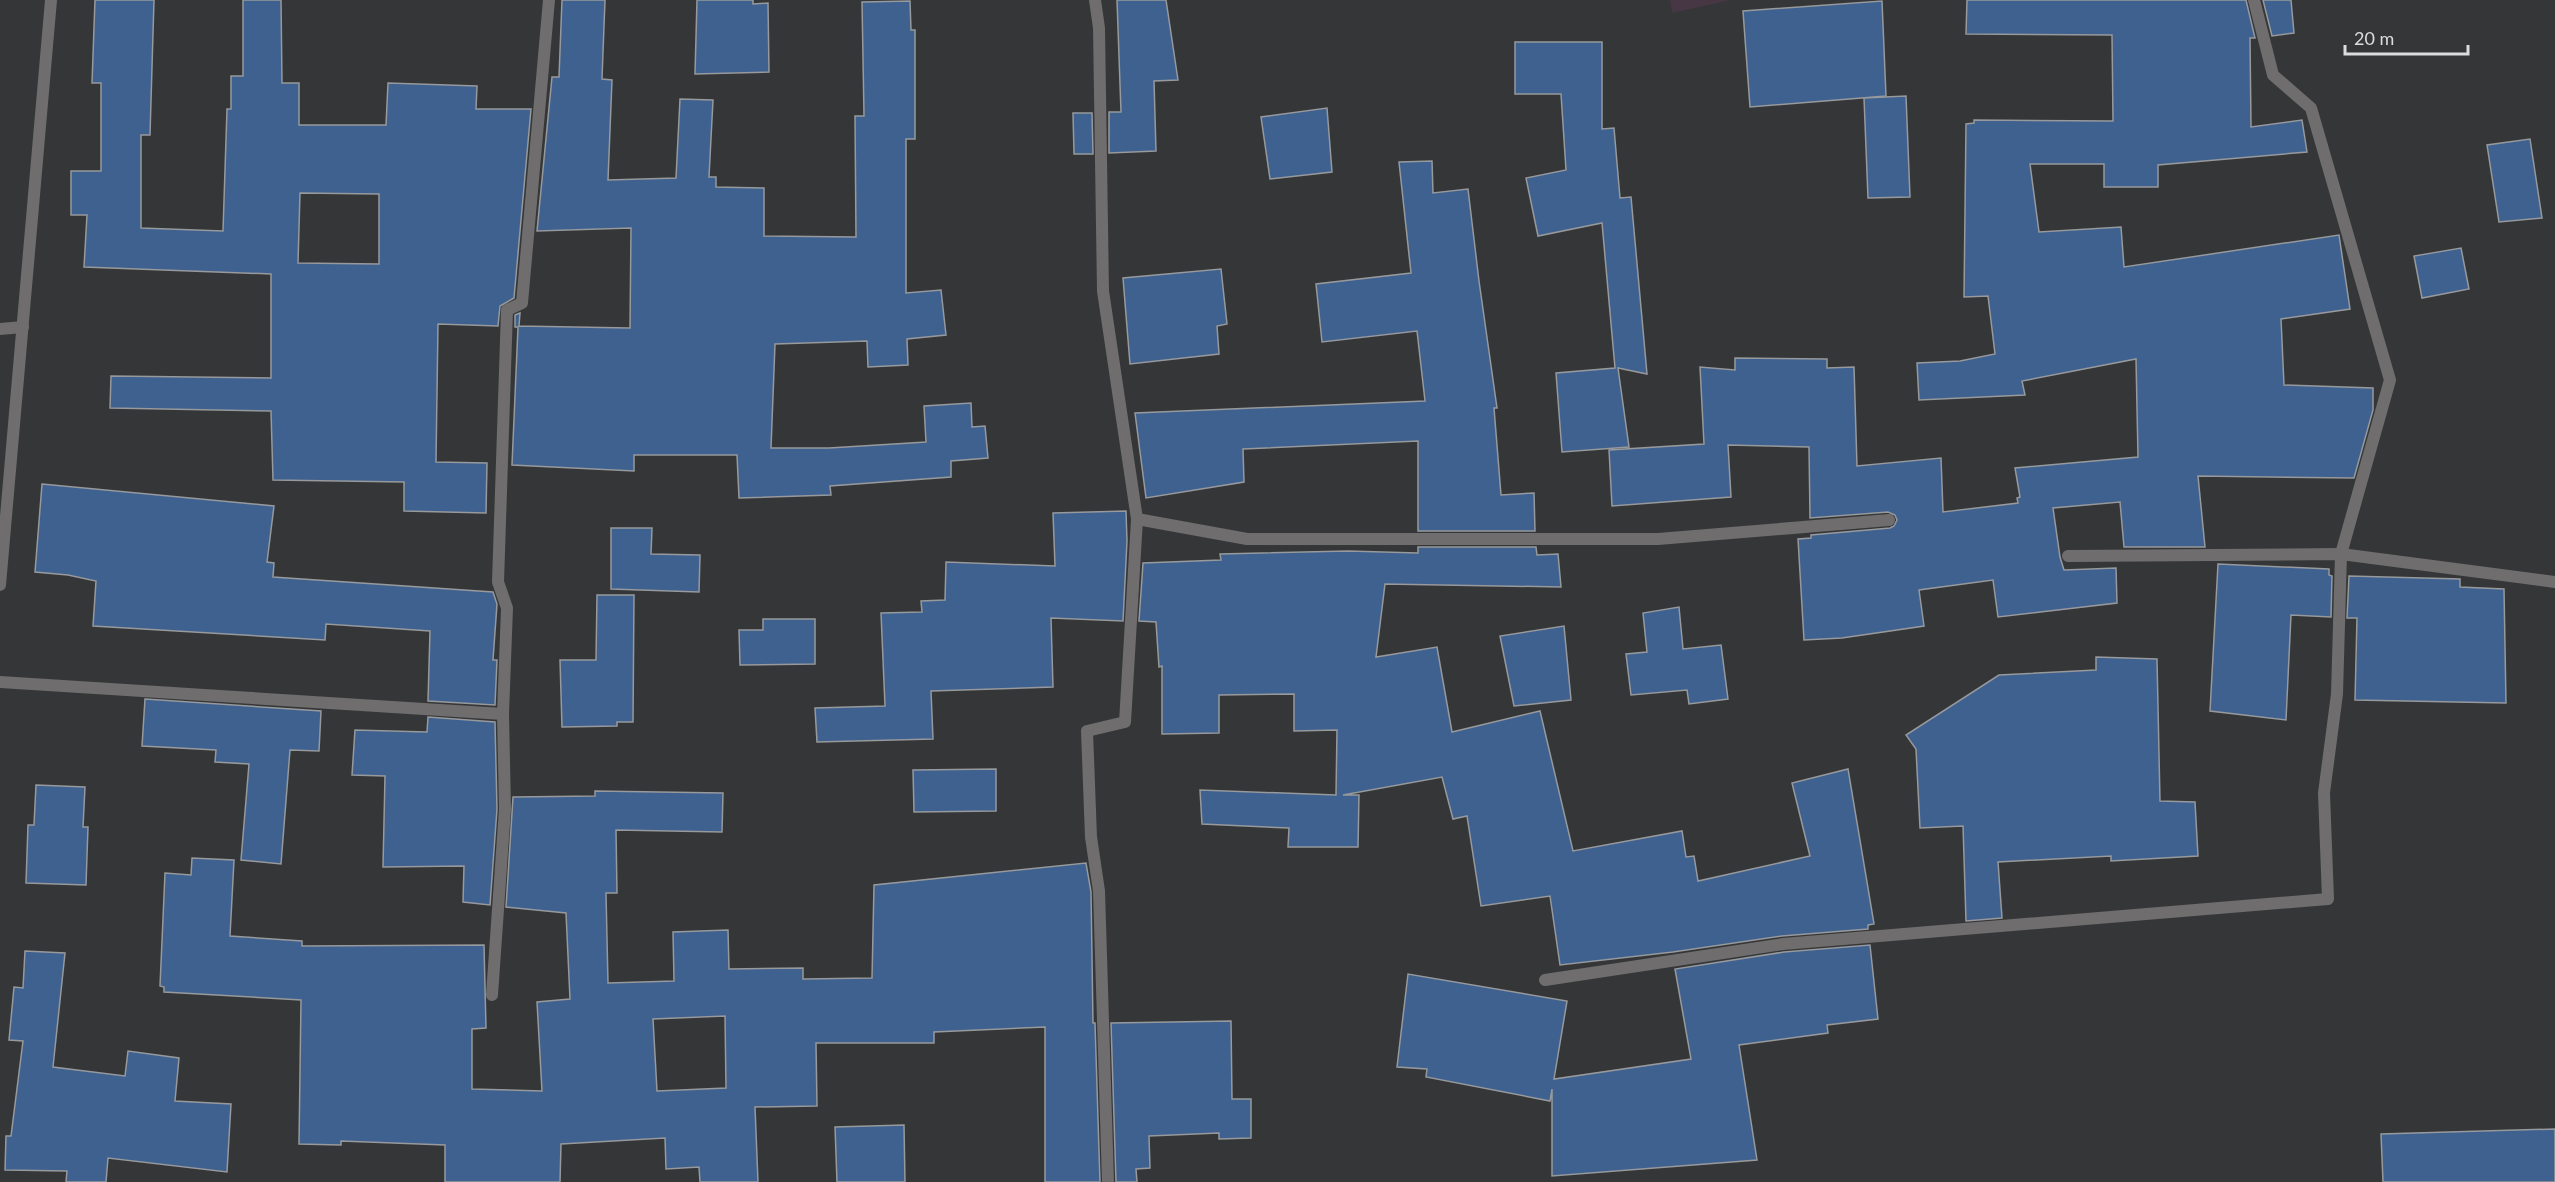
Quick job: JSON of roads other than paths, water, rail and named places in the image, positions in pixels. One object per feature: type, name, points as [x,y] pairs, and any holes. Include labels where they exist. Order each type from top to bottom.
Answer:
[{"type":"street","points":[[0,585],[51,0]]},
{"type":"street","points":[[492,995],[505,809],[503,714],[507,608],[498,582],[507,310],[522,303],[549,0]]},
{"type":"street","points":[[1095,0],[1099,28],[1103,291],[1137,519],[1125,722],[1087,731],[1091,837],[1099,891],[1108,1182]]},
{"type":"street","points":[[1545,980],[1783,944],[2328,899],[2324,793],[2337,694],[2341,554],[2390,380],[2311,108],[2273,75],[2254,0]]},
{"type":"street","points":[[0,329],[23,327]]},
{"type":"street","points":[[1137,519],[1247,539],[1658,539],[1888,520]]},
{"type":"street","points":[[2068,556],[2341,554],[2555,582]]},
{"type":"street","points":[[0,682],[503,714]]}]
